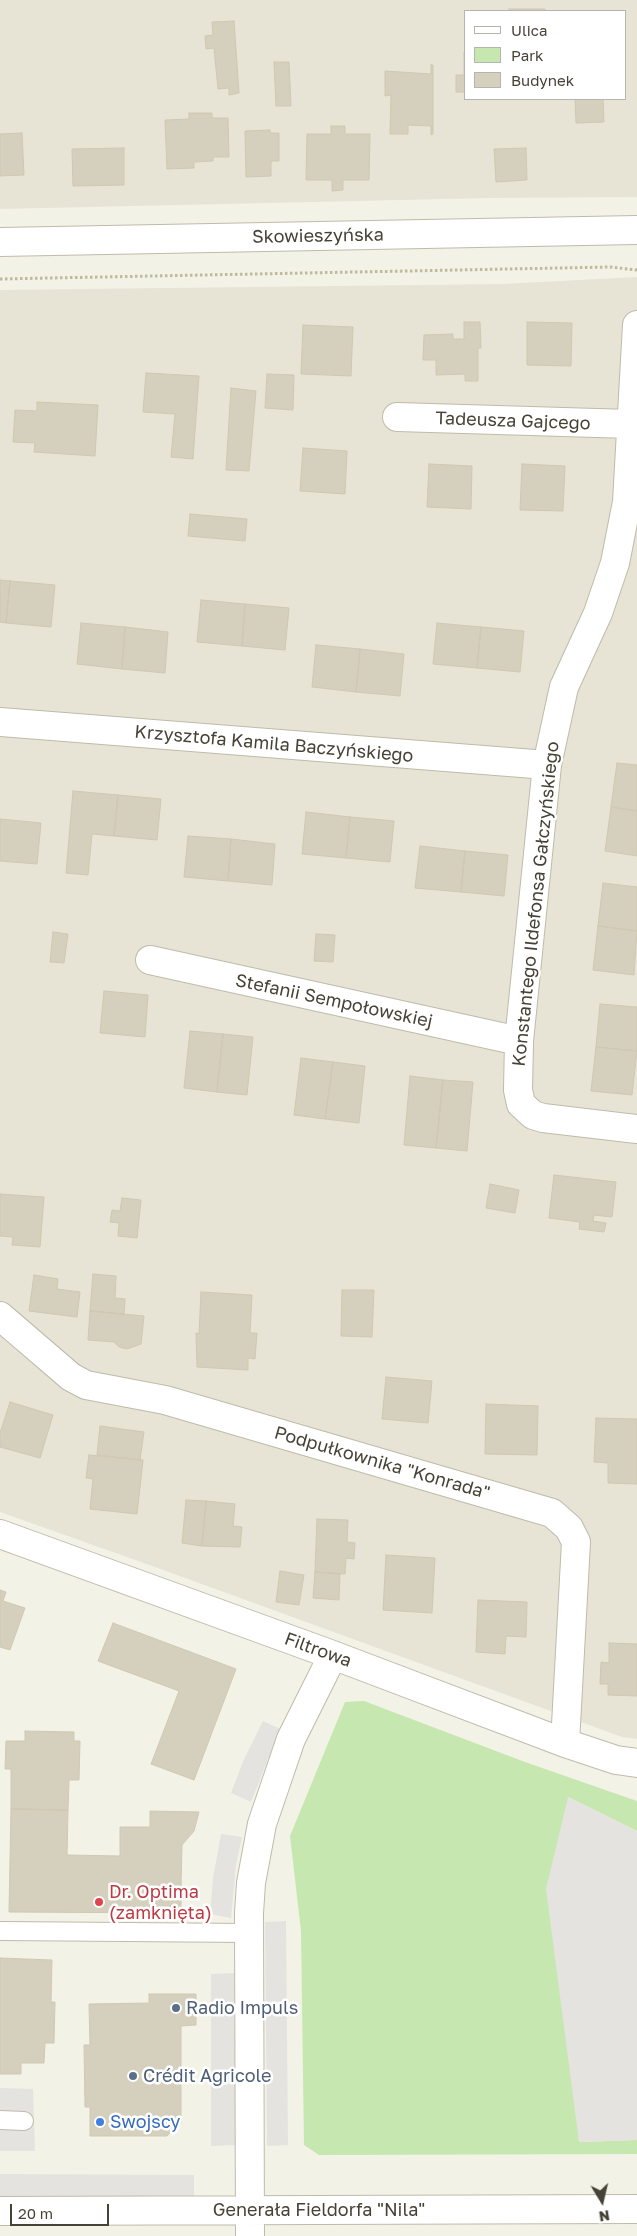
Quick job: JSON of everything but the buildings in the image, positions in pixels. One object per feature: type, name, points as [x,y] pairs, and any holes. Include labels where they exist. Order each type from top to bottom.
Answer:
[{"type":"street","name":"Skowieszyńska","points":[[0,242],[637,230]]},
{"type":"street","name":"Konstantego Ildefonsa Gałczyńskiego","points":[[637,325],[627,502],[615,563],[598,613],[564,687],[547,765],[519,1041],[518,1090],[521,1104],[533,1114],[544,1118],[637,1129]]},
{"type":"street","name":"Tadeusza Gajcego","points":[[397,417],[630,424]]},
{"type":"street","name":"Krzysztofa Kamila Baczyńskiego","points":[[0,722],[547,765]]},
{"type":"street","name":"Stefanii Sempołowskiej","points":[[150,960],[519,1041]]},
{"type":"street","name":"Podpułkownika \"Konrada\"","points":[[0,1316],[71,1377],[86,1385],[165,1400],[552,1513],[569,1528],[576,1542],[565,1743]]},
{"type":"street","name":"Filtrowa","points":[[0,1534],[332,1655],[565,1743],[616,1760],[637,1763]]},
{"type":"street","points":[[250,2224],[251,1883],[262,1824],[292,1739],[332,1655]]},
{"type":"street","name":"Generała Fieldorfa \"Nila\"","points":[[0,2211],[250,2224],[637,2209]]},
{"type":"lane","points":[[0,1931],[250,1933]]},
{"type":"lane","points":[[0,2120],[24,2121]]},
{"type":"path","points":[[0,279],[610,267],[637,270]]},
{"type":"shaded area","points":[[0,0],[637,0],[637,197],[490,198],[0,209]]},
{"type":"shaded area","points":[[637,277],[637,1739],[622,1737],[0,1512],[0,290],[502,284]]},
{"type":"shaded area","points":[[263,1721],[280,1729],[251,1802],[231,1793],[244,1759]]},
{"type":"shaded area","points":[[568,1797],[637,1831],[637,2140],[579,2142],[546,1889]]},
{"type":"shaded area","points":[[221,1834],[242,1837],[236,1865],[231,1918],[210,1914],[213,1878]]},
{"type":"shaded area","points":[[286,1921],[288,2145],[267,2146],[265,1922]]},
{"type":"shaded area","points":[[234,1973],[236,2145],[211,2146],[211,1974]]},
{"type":"shaded area","points":[[0,2088],[33,2089],[35,2151],[0,2151]]},
{"type":"shaded area","points":[[0,2174],[194,2175],[194,2198],[0,2198]]},
{"type":"green space","points":[[364,1701],[525,1762],[637,1801],[637,1831],[568,1797],[579,2142],[637,2140],[637,2154],[319,2155],[304,2145],[301,1931],[290,1836],[345,1702]]},
{"type":"place","name":"Dr. Optima (zamknięta)","points":[[99,1902]]},
{"type":"place","name":"Radio Impuls","points":[[176,2008]]},
{"type":"place","name":"Crédit Agricole","points":[[133,2076]]},
{"type":"place","name":"Swojscy","points":[[100,2122]]}]
